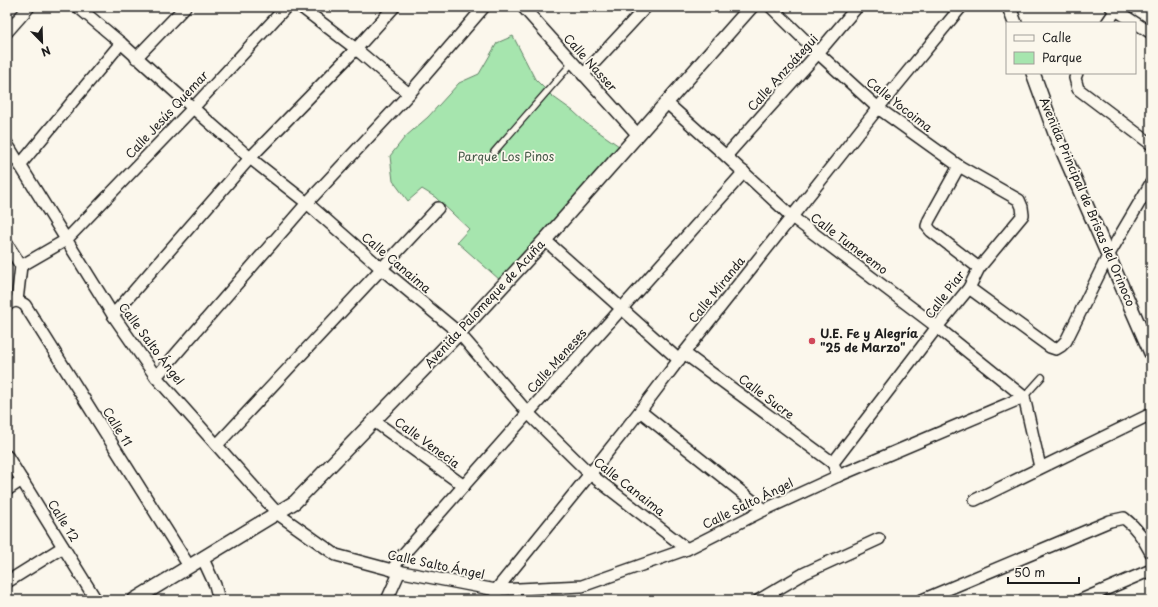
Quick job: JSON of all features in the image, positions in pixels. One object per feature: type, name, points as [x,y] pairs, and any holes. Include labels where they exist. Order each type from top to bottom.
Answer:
[{"type":"street","points":[[7,32],[29,7]]},
{"type":"street","points":[[136,58],[185,7]]},
{"type":"street","name":"Calle Jesús Quemar","points":[[21,266],[66,240],[193,108],[286,7]]},
{"type":"street","points":[[301,7],[356,49],[409,94]]},
{"type":"street","points":[[112,316],[250,158],[356,49],[394,7]]},
{"type":"street","points":[[156,377],[307,203],[409,94],[484,7]]},
{"type":"street","name":"Calle Nasser","points":[[524,7],[638,136]]},
{"type":"street","points":[[583,75],[646,7]]},
{"type":"street","name":"Avenida Palomeque de Acuña","points":[[134,600],[278,514],[295,502],[459,333],[545,240],[751,7]]},
{"type":"street","name":"Calle Yocoima","points":[[771,7],[878,108],[959,166],[1019,200],[1022,207]]},
{"type":"street","name":"Calle Anzoátegui","points":[[726,156],[857,7]]},
{"type":"street","name":"Calle Miranda","points":[[496,595],[640,412],[681,356],[878,108],[961,7]]},
{"type":"street","points":[[1009,7],[1015,22]]},
{"type":"street","points":[[1108,22],[1115,8],[1135,22]]},
{"type":"street","name":"Calle Canaima","points":[[86,9],[136,58],[250,158],[307,203],[382,270],[459,333],[528,413],[590,474],[687,549]]},
{"type":"street","points":[[1136,23],[1151,33]]},
{"type":"street","points":[[20,165],[121,43]]},
{"type":"street","name":"Avenida Principal de Brisas del Orinoco","points":[[1033,74],[1056,136],[1151,352]]},
{"type":"street","points":[[1076,74],[1075,78],[1078,89],[1151,144]]},
{"type":"street","name":"Calle Tumeremo","points":[[666,103],[792,217],[937,327],[1024,397]]},
{"type":"street","name":"Calle Salto Ángel","points":[[7,144],[112,316],[156,377],[278,514],[336,555],[496,595],[582,586],[687,549],[764,510],[838,476],[1024,397]]},
{"type":"street","points":[[959,166],[929,220],[928,226],[931,231],[979,268]]},
{"type":"street","name":"Calle Meneses","points":[[387,600],[400,558],[744,172]]},
{"type":"street","points":[[969,288],[1050,347],[1056,349],[1066,341],[1108,256],[1151,183]]},
{"type":"street","name":"Calle Piar","points":[[833,463],[937,327],[969,288],[979,268],[1023,216],[1022,207]]},
{"type":"street","points":[[217,445],[382,270],[438,208]]},
{"type":"street","name":"Calle Sucre","points":[[545,240],[621,309],[681,356],[833,463]]},
{"type":"street","points":[[7,244],[21,266],[15,302]]},
{"type":"street","name":"Calle 11","points":[[15,302],[25,305],[189,566]]},
{"type":"street","points":[[1024,397],[1040,467]]},
{"type":"street","points":[[640,412],[764,510]]},
{"type":"street","points":[[975,500],[1151,414]]},
{"type":"street","name":"Calle Venecia","points":[[374,421],[464,486]]},
{"type":"street","name":"Calle 12","points":[[7,456],[96,600]]},
{"type":"street","points":[[833,463],[838,476]]},
{"type":"street","points":[[7,490],[22,480]]},
{"type":"street","points":[[922,600],[1110,520],[1124,518],[1134,526],[1151,553]]},
{"type":"street","points":[[759,600],[805,573],[879,539]]},
{"type":"street","points":[[7,582],[63,547]]},
{"type":"street","points":[[203,559],[215,585],[219,600]]},
{"type":"street","points":[[1081,600],[1151,570]]},
{"type":"lane","points":[[494,152],[572,63]]},
{"type":"lane","points":[[1024,397],[1042,377]]},
{"type":"green space","name":"Parque Los Pinos","points":[[513,36],[535,79],[552,96],[573,111],[586,123],[619,146],[500,280],[457,242],[469,229],[435,197],[422,189],[408,201],[393,181],[390,156],[405,137],[428,117],[459,83],[479,74],[497,43]]},
{"type":"place","name":"U.E. Fe y Alegría \"25 de Marzo\"","points":[[812,341]]}]
